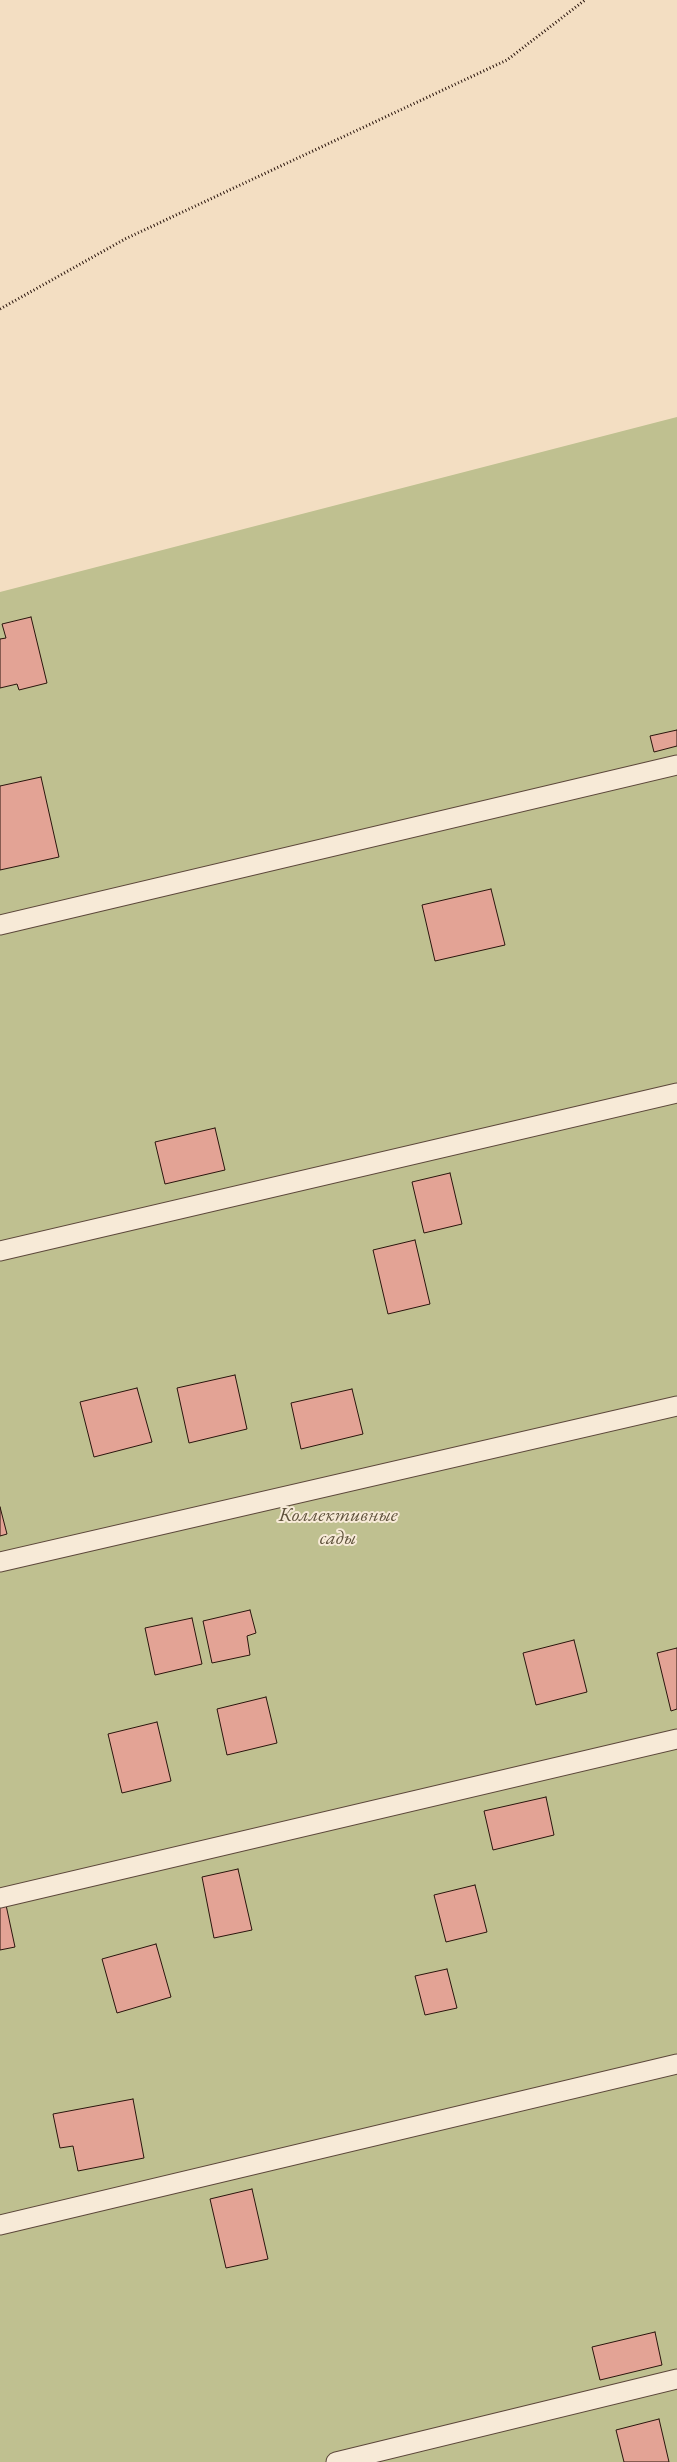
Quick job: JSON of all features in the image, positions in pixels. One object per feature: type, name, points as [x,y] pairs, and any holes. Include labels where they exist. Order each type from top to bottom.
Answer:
[{"type":"lane","points":[[0,925],[677,765]]},
{"type":"lane","points":[[0,1251],[677,1093]]},
{"type":"lane","points":[[0,1562],[677,1406]]},
{"type":"lane","points":[[0,1898],[677,1739]]},
{"type":"lane","points":[[0,2225],[677,2064]]},
{"type":"lane","points":[[336,2462],[677,2379]]},
{"type":"path","points":[[0,309],[125,239],[507,60],[585,0]]},
{"type":"green space","name":"Коллективные сады","points":[[677,417],[677,2462],[0,2462],[0,592]]},
{"type":"building","points":[[31,617],[47,683],[19,690],[17,684],[0,688],[0,639],[6,638],[2,624]]},
{"type":"building","points":[[677,730],[677,746],[654,752],[650,736]]},
{"type":"building","points":[[41,777],[59,857],[0,870],[0,786]]},
{"type":"building","points":[[491,889],[505,945],[435,961],[422,905]]},
{"type":"building","points":[[215,1128],[225,1170],[165,1184],[155,1142]]},
{"type":"building","points":[[450,1173],[462,1224],[424,1233],[412,1182]]},
{"type":"building","points":[[415,1240],[430,1304],[388,1314],[373,1250]]},
{"type":"building","points":[[235,1375],[247,1429],[189,1443],[177,1388]]},
{"type":"building","points":[[137,1388],[152,1442],[94,1457],[80,1402]]},
{"type":"building","points":[[352,1389],[363,1434],[301,1449],[291,1403]]},
{"type":"building","points":[[0,1507],[7,1534],[0,1536]]},
{"type":"building","points":[[250,1610],[256,1633],[247,1636],[250,1655],[212,1663],[203,1621]]},
{"type":"building","points":[[192,1618],[202,1664],[155,1675],[145,1628]]},
{"type":"building","points":[[574,1640],[587,1692],[536,1705],[523,1653]]},
{"type":"building","points":[[677,1648],[677,1709],[671,1711],[657,1653]]},
{"type":"building","points":[[266,1697],[277,1743],[227,1755],[217,1709]]},
{"type":"building","points":[[157,1722],[171,1781],[122,1793],[108,1734]]},
{"type":"building","points":[[546,1797],[554,1835],[493,1850],[484,1811]]},
{"type":"building","points":[[238,1869],[252,1930],[214,1938],[202,1877]]},
{"type":"building","points":[[475,1885],[487,1932],[446,1942],[434,1895]]},
{"type":"building","points":[[6,1905],[15,1947],[0,1950],[0,1907]]},
{"type":"building","points":[[156,1944],[171,1997],[117,2013],[102,1959]]},
{"type":"building","points":[[447,1969],[457,2008],[425,2015],[415,1976]]},
{"type":"building","points":[[133,2099],[144,2158],[78,2171],[73,2146],[60,2148],[53,2114]]},
{"type":"building","points":[[252,2189],[268,2259],[226,2268],[210,2199]]},
{"type":"building","points":[[655,2332],[662,2365],[600,2380],[592,2347]]},
{"type":"building","points":[[659,2419],[669,2462],[624,2462],[616,2430]]}]
